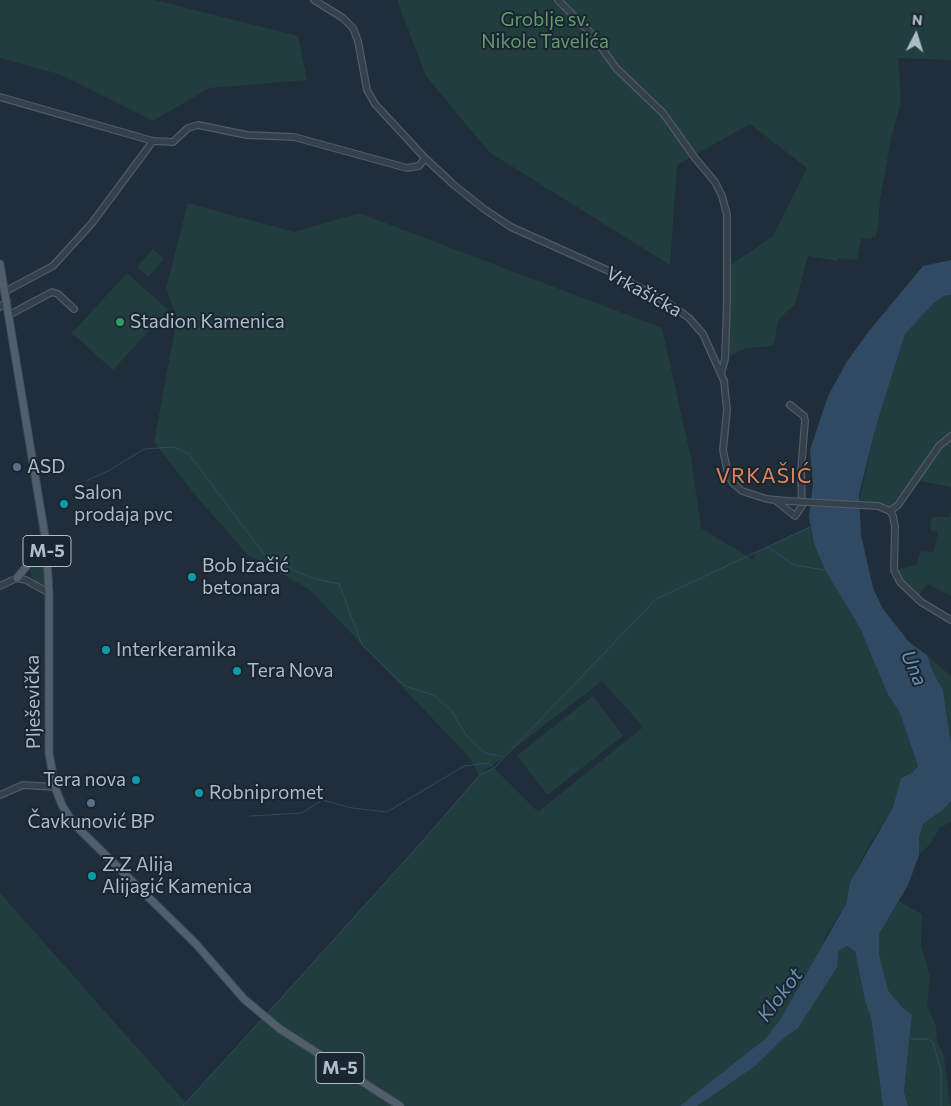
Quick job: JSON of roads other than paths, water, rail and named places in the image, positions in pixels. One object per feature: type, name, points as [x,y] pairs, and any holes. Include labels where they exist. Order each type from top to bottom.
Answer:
[{"type":"main road","name":"Plješevička","points":[[0,264],[6,291],[46,542],[49,593],[49,753],[55,787],[73,823],[196,944],[244,998],[280,1029],[400,1106]]},
{"type":"main road","points":[[17,578],[46,542]]},
{"type":"street","name":"Vrkašićka","points":[[314,0],[343,18],[353,28],[358,41],[367,90],[384,114],[425,158],[484,209],[511,227],[608,271],[668,303],[689,318],[703,334],[721,374],[726,394],[723,450],[728,474],[733,483],[742,491],[775,500],[878,506],[890,511]]},
{"type":"street","points":[[558,0],[591,33],[616,68],[664,113],[695,158],[715,182],[722,196],[727,215],[727,302],[725,359],[721,374]]},
{"type":"street","points":[[0,97],[77,117],[153,141],[173,142],[188,128],[198,125],[247,136],[294,137],[407,168],[418,166],[425,158]]},
{"type":"street","points":[[6,291],[53,266],[92,223],[153,141]]},
{"type":"street","points":[[9,315],[52,292],[58,294],[74,309]]},
{"type":"street","points":[[0,306],[7,301]]},
{"type":"street","points":[[775,500],[795,516],[802,506],[801,471],[805,421],[804,416],[790,405]]},
{"type":"street","points":[[951,436],[939,446],[898,505],[890,511],[895,527],[894,570],[900,582],[921,602],[951,620]]},
{"type":"street","points":[[0,586],[17,578],[26,580],[49,593]]},
{"type":"street","points":[[0,795],[23,785],[55,787]]},
{"type":"water","points":[[951,260],[951,295],[944,296],[934,303],[905,334],[877,423],[859,494],[861,535],[873,588],[883,609],[909,642],[927,655],[933,672],[943,690],[951,744],[951,801],[944,809],[923,824],[919,838],[919,855],[908,885],[879,934],[879,954],[888,990],[901,1006],[912,1015],[904,1092],[908,1106],[883,1106],[871,1018],[865,1001],[855,951],[847,946],[838,951],[837,967],[798,1028],[785,1037],[755,1066],[697,1106],[680,1106],[765,1039],[780,1020],[846,904],[850,882],[893,807],[901,778],[913,772],[918,766],[899,711],[888,695],[860,628],[825,570],[814,544],[809,517],[813,484],[810,450],[828,396],[846,363],[869,331],[923,266]]},
{"type":"waterway","points":[[86,481],[110,470],[144,449],[174,447],[189,454],[267,558],[312,578],[339,584],[362,645],[405,686],[433,695],[451,710],[466,735],[485,753],[504,757]]},
{"type":"waterway","points":[[266,1015],[480,775],[494,768],[656,599],[810,527]]},
{"type":"waterway","points":[[768,547],[794,565],[825,570]]},
{"type":"waterway","points":[[251,816],[302,813],[322,800],[352,808],[387,812],[464,766],[489,763],[493,767]]},
{"type":"waterway","name":"Una","points":[[869,889],[892,840]]},
{"type":"waterway","points":[[183,1106],[263,1018]]},
{"type":"waterway","points":[[911,1039],[928,1039],[933,1043],[941,1070],[941,1106]]},
{"type":"place","name":"Stadion Kamenica","points":[[120,322]]},
{"type":"place","name":"ASD","points":[[17,467]]},
{"type":"place","name":"Salon prodaja pvc","points":[[64,504]]},
{"type":"place","name":"Bob Izačić betonara","points":[[192,577]]},
{"type":"place","name":"Interkeramika","points":[[106,650]]},
{"type":"place","name":"Tera Nova","points":[[237,671]]},
{"type":"place","name":"Tera nova","points":[[136,780]]},
{"type":"place","name":"Robnipromet","points":[[199,793]]},
{"type":"place","name":"Čavkunović BP","points":[[91,803]]},
{"type":"place","name":"Z.Z Alija Alijagić Kamenica","points":[[92,876]]},
{"type":"district","name":"VRKAŠIĆ","points":[[764,476]]},
{"type":"park label","name":"Groblje sv. Nikole Tavelića","points":[[545,31]]},
{"type":"water label","name":"Klokot","points":[[780,995]]}]
